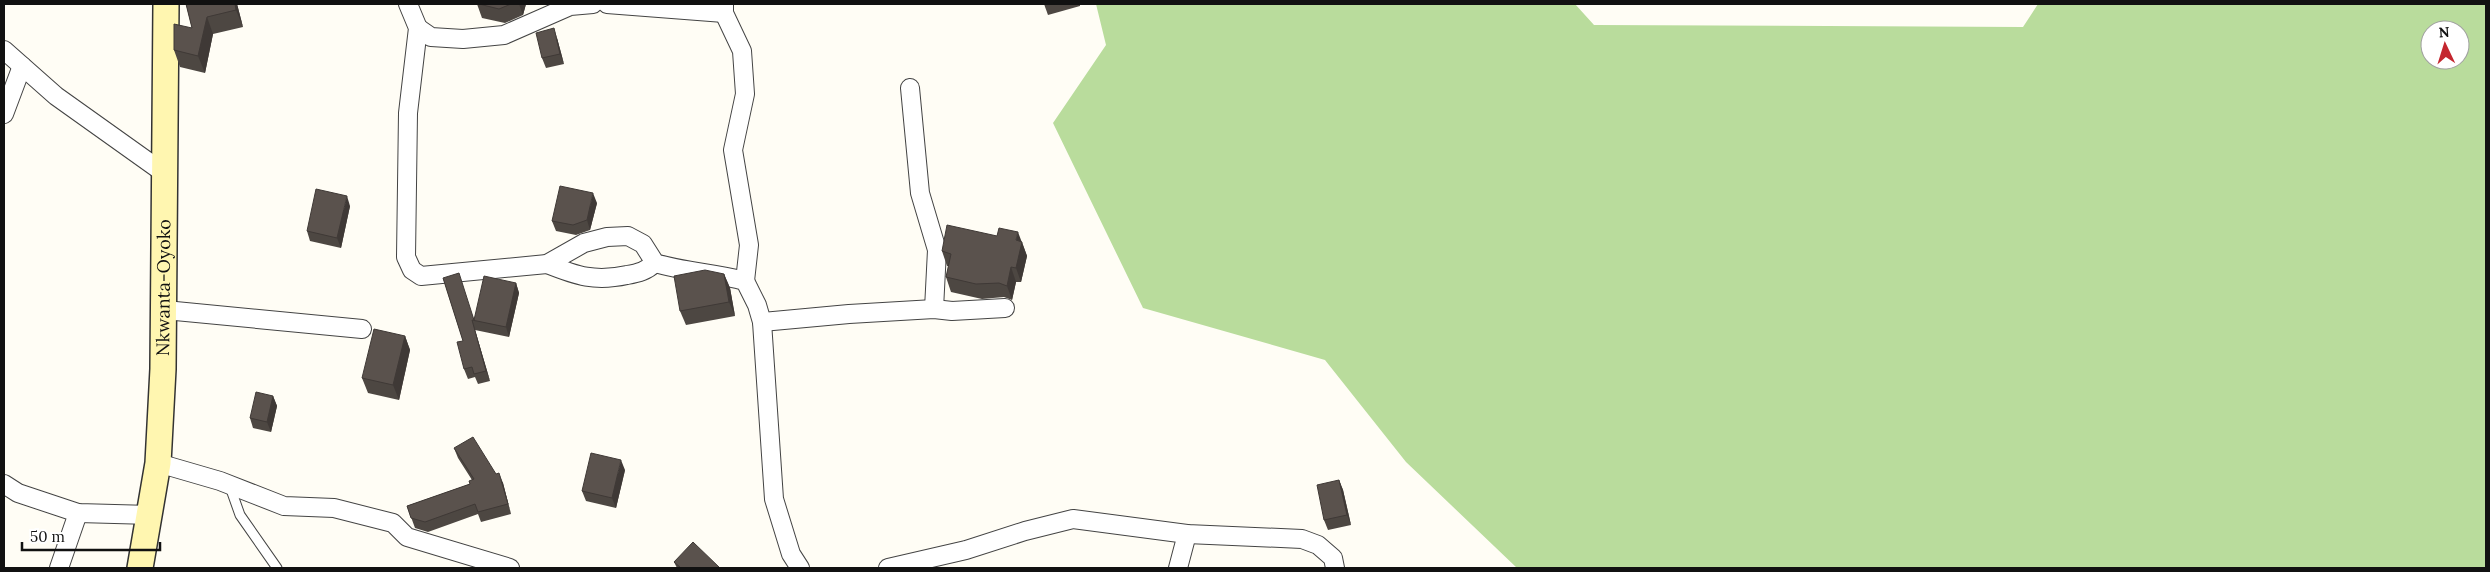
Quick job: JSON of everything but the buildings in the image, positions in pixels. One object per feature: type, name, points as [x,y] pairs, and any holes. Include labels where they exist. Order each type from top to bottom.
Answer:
[{"type":"street","name":"Nkwanta-Oyoko","points":[[140,568],[158,463],[165,310],[166,4]]},
{"type":"street","points":[[408,4],[418,28],[408,113],[406,258],[412,270],[421,276],[547,264],[584,243],[607,237],[628,236],[643,244],[655,263],[694,272],[719,274],[745,281]]},
{"type":"street","points":[[418,28],[431,37],[463,39],[504,35],[570,6],[593,4]]},
{"type":"street","points":[[607,4],[724,8],[742,51],[745,94],[733,150],[750,245],[745,281],[757,305],[762,322],[774,499],[791,554],[800,568]]},
{"type":"street","points":[[4,50],[56,96],[164,173]]},
{"type":"street","points":[[4,114],[22,66]]},
{"type":"street","points":[[910,88],[920,193],[937,250],[934,309]]},
{"type":"street","points":[[547,264],[578,277],[606,280],[647,271],[655,263]]},
{"type":"street","points":[[762,322],[934,309],[952,311],[1005,308]]},
{"type":"street","points":[[165,310],[362,329]]},
{"type":"street","points":[[158,463],[228,484],[284,506],[334,508],[393,523],[407,537],[510,568]]},
{"type":"street","points":[[4,484],[18,493],[78,513],[150,515]]},
{"type":"street","points":[[60,568],[78,513]]},
{"type":"street","points":[[888,568],[966,550],[1025,531],[1073,519],[1187,534],[1302,539],[1318,545],[1334,558],[1335,568]]},
{"type":"street","points":[[1178,568],[1187,534]]},
{"type":"lane","points":[[228,484],[240,515],[277,568]]},
{"type":"green space","points":[[1096,4],[1575,4],[1594,25],[2023,27],[2038,4],[2486,4],[2486,568],[1517,568],[1406,462],[1325,360],[1143,308],[1053,123],[1106,45]]}]
